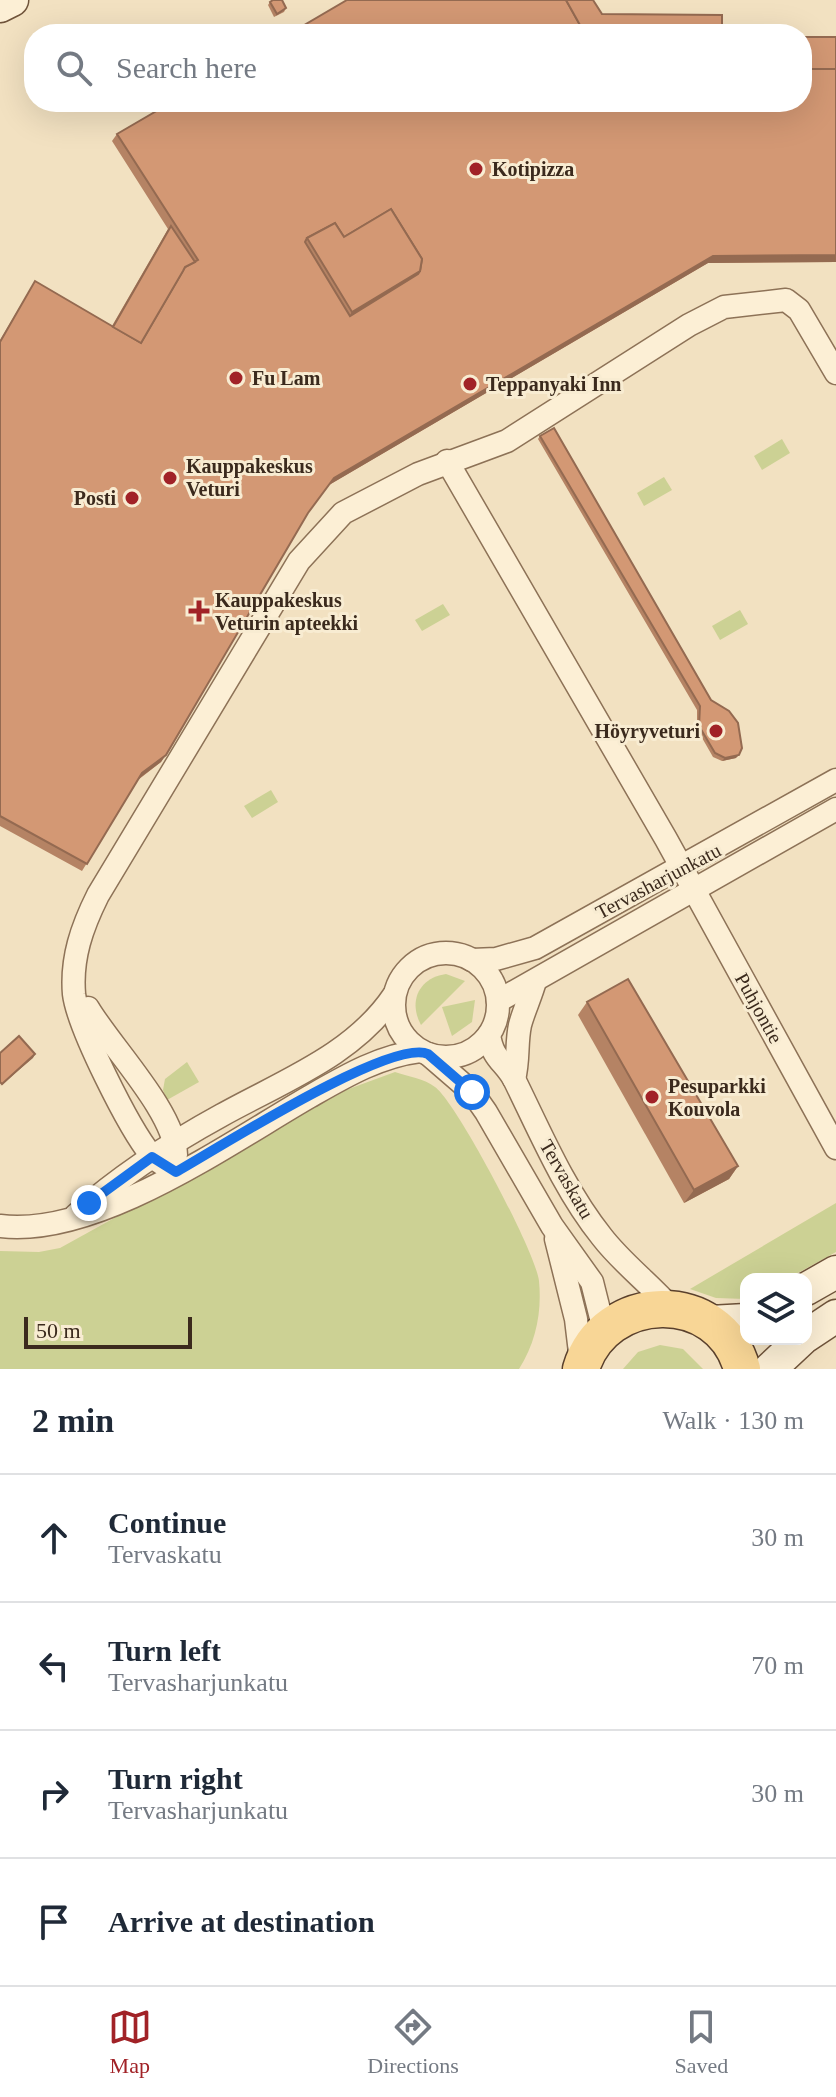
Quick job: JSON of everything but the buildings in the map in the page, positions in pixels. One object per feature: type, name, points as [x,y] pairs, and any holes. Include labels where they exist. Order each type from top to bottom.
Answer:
[{"type":"main road","points":[[0,6],[12,0]]},
{"type":"main road","points":[[812,1286],[836,1272]]},
{"type":"main road","points":[[581,1368],[591,1346],[604,1330],[635,1311],[671,1308],[710,1322],[740,1320]]},
{"type":"main road","points":[[812,1332],[836,1316]]},
{"type":"main road","points":[[710,1322],[727,1338],[742,1369]]},
{"type":"main road","points":[[770,1369],[796,1345]]},
{"type":"street","points":[[176,1172],[152,1157],[82,1025],[74,992],[76,950],[82,926],[98,895],[299,561],[343,513],[447,461],[507,441],[689,325],[734,305],[786,300],[799,310],[836,373]]},
{"type":"street","name":"Puhjontie","points":[[447,461],[682,867],[836,1148]]},
{"type":"street","name":"Tervasharjunkatu","points":[[472,960],[496,959],[535,948],[836,780]]},
{"type":"street","name":"Tervasharjunkatu","points":[[498,1001],[524,983],[535,981],[836,809]]},
{"type":"street","points":[[0,1226],[40,1228],[69,1221],[122,1202],[342,1079],[396,1054],[462,1055],[489,1035],[496,1018],[498,1001],[494,985],[472,960],[457,954],[425,958],[410,967],[370,1027],[338,1052],[176,1141],[69,1221]]},
{"type":"street","points":[[76,970],[87,1008],[176,1141],[176,1172]]},
{"type":"street","points":[[514,1079],[519,1060],[517,1041],[521,1021],[535,981]]},
{"type":"street","points":[[394,995],[398,1027],[424,1053]]},
{"type":"street","name":"Tervaskatu","points":[[489,1035],[492,1055],[514,1079],[542,1138],[587,1217],[602,1238],[671,1308]]},
{"type":"street","name":"Tervaskatu","points":[[424,1053],[472,1092],[552,1226],[592,1282],[604,1330]]},
{"type":"street","points":[[552,1226],[576,1319],[581,1368]]},
{"type":"green space","points":[[782,439],[790,453],[762,470],[754,456]]},
{"type":"green space","points":[[664,477],[672,490],[644,506],[637,493]]},
{"type":"green space","points":[[443,604],[450,615],[422,631],[415,620]]},
{"type":"green space","points":[[740,610],[748,624],[720,640],[712,626]]},
{"type":"green space","points":[[271,790],[278,802],[252,818],[244,806]]},
{"type":"green space","points":[[446,974],[465,981],[421,1025],[416,1007],[418,992],[429,980]]},
{"type":"green space","points":[[475,1000],[472,1022],[452,1036],[442,1007]]},
{"type":"green space","points":[[187,1062],[199,1082],[167,1100],[163,1090],[165,1079]]},
{"type":"green space","points":[[395,1072],[431,1084],[446,1099],[477,1148],[525,1241],[539,1281],[540,1304],[534,1337],[519,1369],[0,1369],[0,1251],[39,1252],[60,1248],[346,1090]]},
{"type":"green space","points":[[836,1203],[836,1252],[798,1273],[740,1273],[740,1299],[716,1298],[690,1289]]},
{"type":"green space","points":[[660,1345],[683,1349],[703,1369],[623,1369],[638,1352]]},
{"type":"place","name":"Kotipizza","points":[[476,169]]},
{"type":"place","name":"Fu Lam","points":[[236,378]]},
{"type":"place","name":"Teppanyaki Inn","points":[[470,384]]},
{"type":"place","name":"Kauppakeskus Veturi","points":[[170,478]]},
{"type":"place","name":"Posti","points":[[132,498]]},
{"type":"place","name":"Kauppakeskus Veturin apteekki","points":[[199,611]]},
{"type":"place","name":"Höyryveturi","points":[[716,731]]},
{"type":"place","name":"Pesuparkki Kouvola","points":[[652,1097]]},
{"type":"route","points":[[89,1203],[152,1157],[176,1172],[342,1079],[396,1054],[420,1051],[428,1054],[472,1092]]}]
